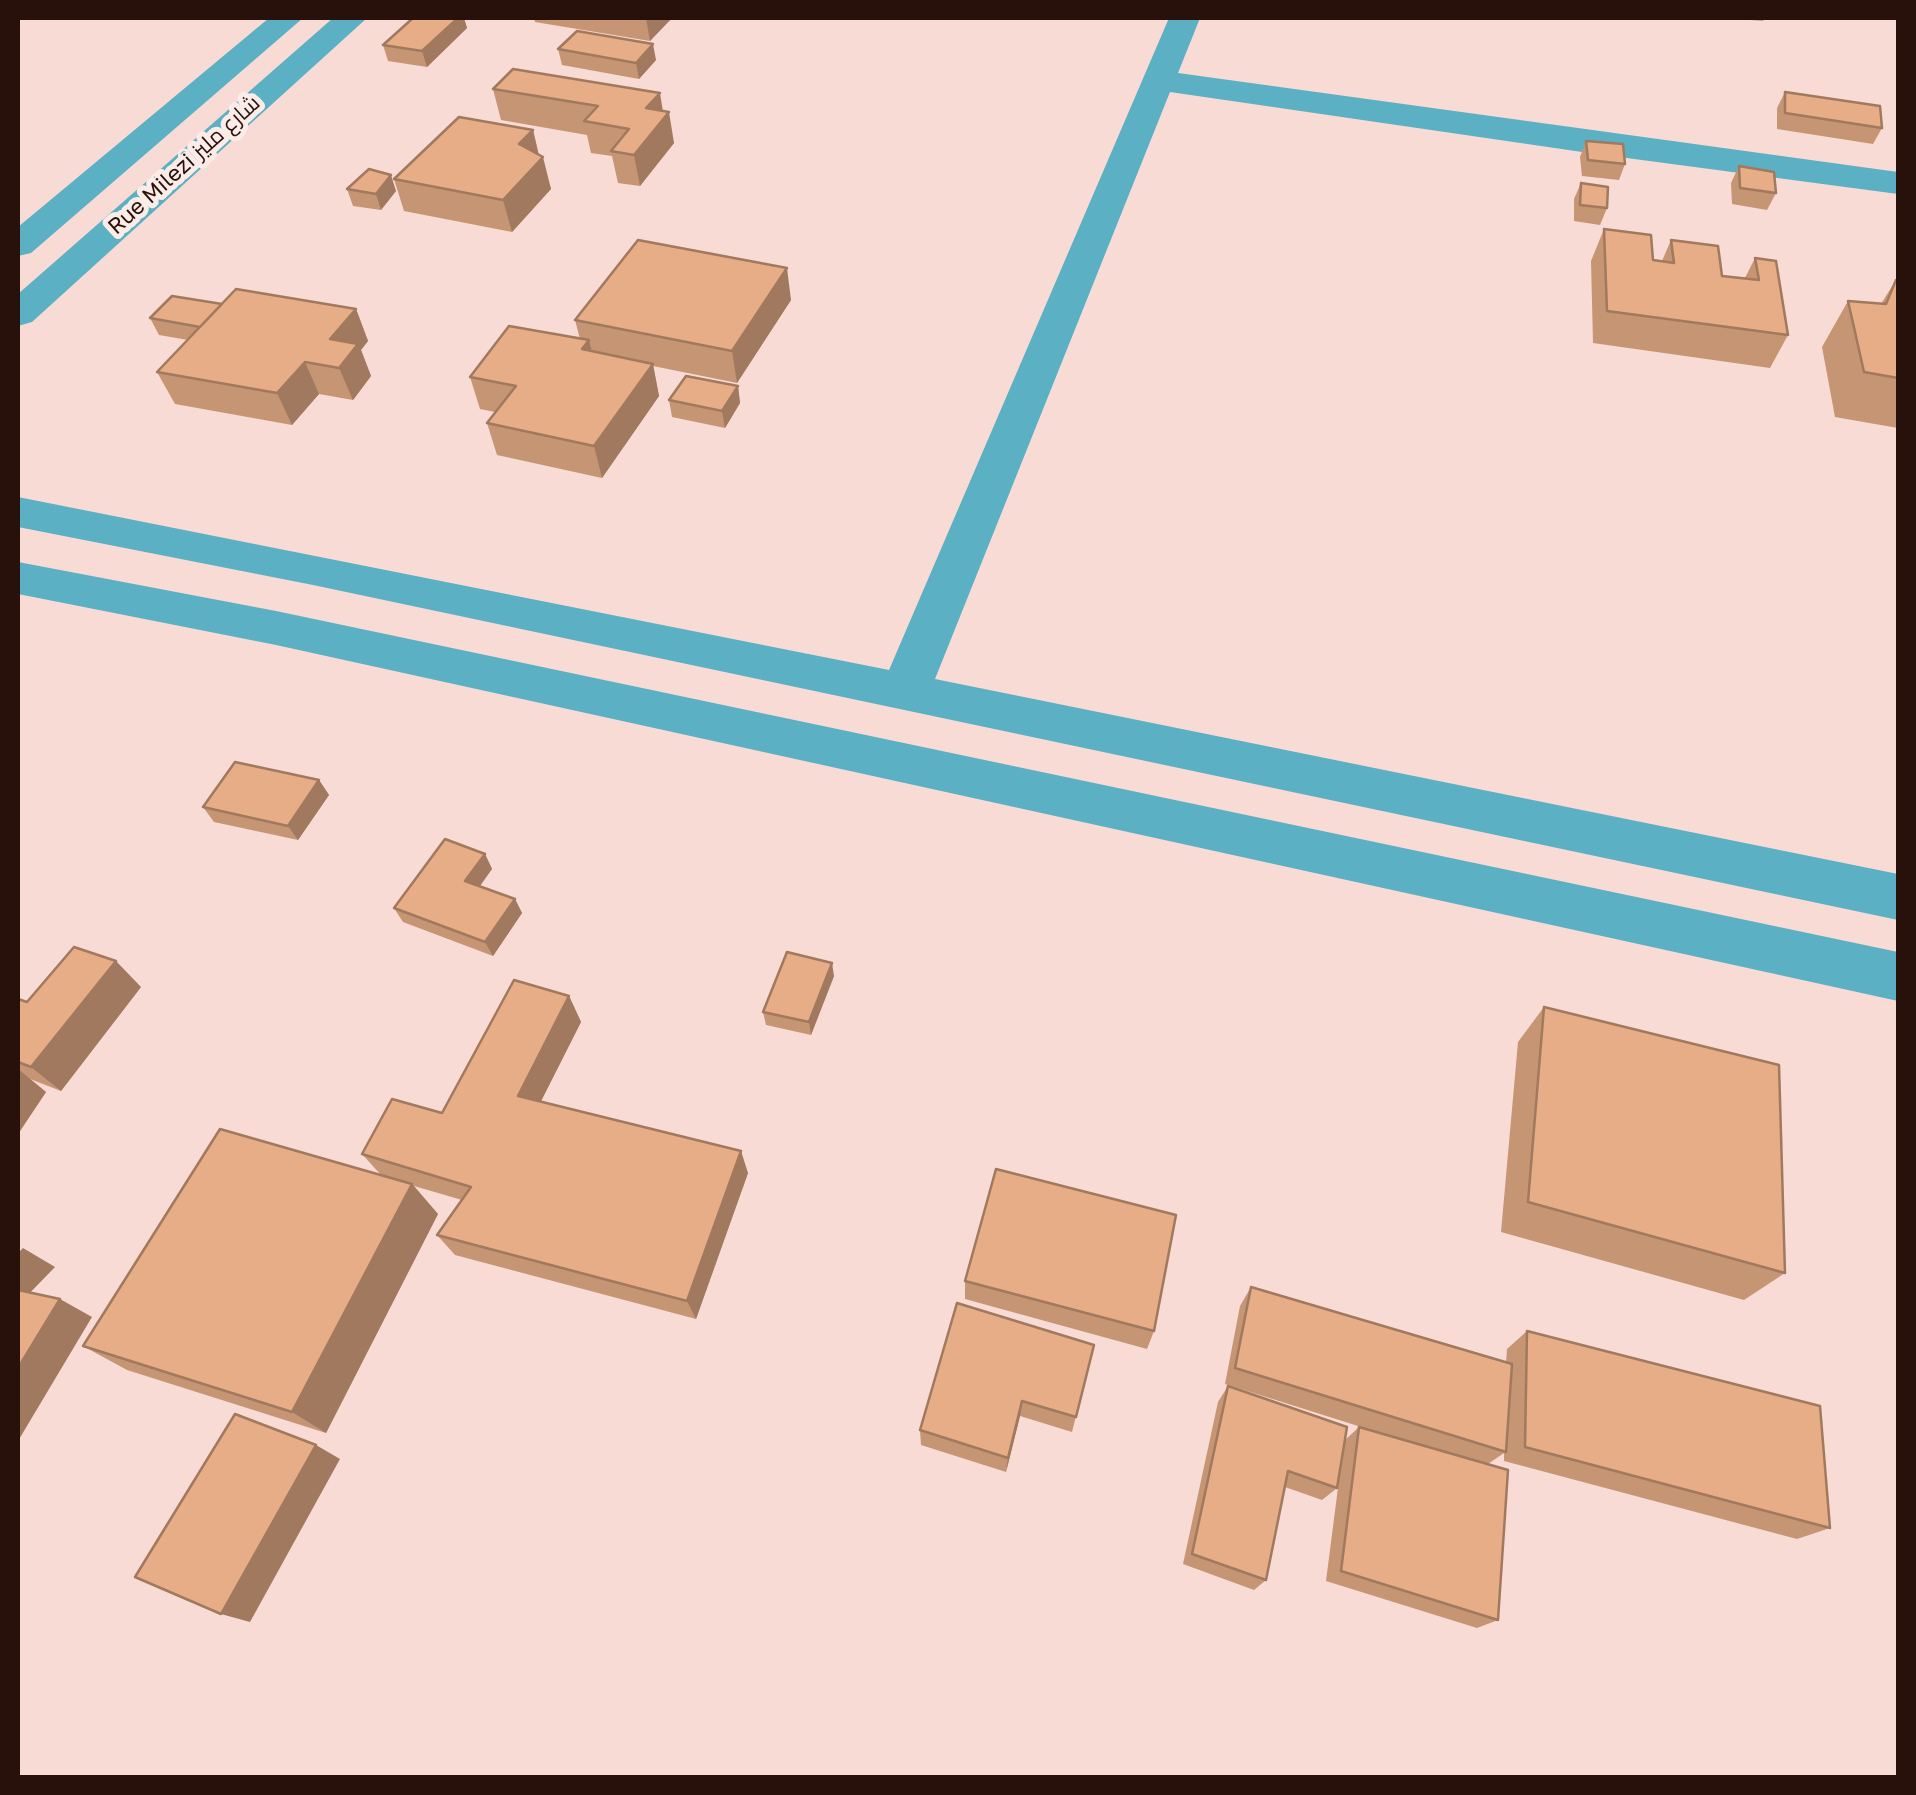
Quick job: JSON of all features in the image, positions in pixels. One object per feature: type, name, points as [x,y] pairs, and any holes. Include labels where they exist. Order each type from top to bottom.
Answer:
[{"type":"street","name":"Rue Milezi شارع مليز","points":[[18,245],[287,18]]},
{"type":"street","name":"Rue Milezi شارع مليز","points":[[18,314],[350,18]]},
{"type":"street","points":[[905,692],[1184,18]]},
{"type":"street","points":[[1159,80],[1588,143],[1898,182]]},
{"type":"street","points":[[18,512],[1898,897]]},
{"type":"street","points":[[18,578],[276,628],[1898,977]]},
{"type":"building","points":[[413,18],[458,18],[422,51],[383,45]]},
{"type":"building","points":[[577,31],[653,44],[636,63],[558,49]]},
{"type":"building","points":[[513,69],[660,93],[646,108],[669,112],[634,155],[611,151],[629,129],[584,121],[598,106],[493,89]]},
{"type":"building","points":[[1785,92],[1880,106],[1882,128],[1785,113]]},
{"type":"building","points":[[459,117],[533,130],[519,144],[543,157],[503,200],[394,179]]},
{"type":"building","points":[[1586,141],[1623,144],[1625,164],[1588,160]]},
{"type":"building","points":[[1739,166],[1774,172],[1776,193],[1740,188]]},
{"type":"building","points":[[369,169],[391,175],[376,194],[347,189]]},
{"type":"building","points":[[1581,183],[1608,187],[1607,208],[1580,205]]},
{"type":"building","points":[[1604,229],[1651,235],[1653,260],[1674,263],[1671,240],[1718,246],[1722,276],[1759,280],[1755,258],[1776,261],[1788,335],[1607,311]]},
{"type":"building","points":[[638,240],[787,268],[732,351],[575,320]]},
{"type":"building","points":[[1896,280],[1898,378],[1864,372],[1848,301],[1886,304]]},
{"type":"building","points":[[236,289],[356,309],[330,339],[358,344],[339,368],[305,362],[277,393],[157,372]]},
{"type":"building","points":[[172,296],[222,304],[200,327],[150,318]]},
{"type":"building","points":[[509,326],[589,340],[582,349],[653,364],[594,446],[487,423],[516,386],[470,377]]},
{"type":"building","points":[[686,376],[738,386],[722,411],[669,400]]},
{"type":"building","points":[[235,762],[319,780],[288,826],[203,807]]},
{"type":"building","points":[[445,839],[485,854],[465,881],[515,899],[485,942],[394,908]]},
{"type":"building","points":[[74,947],[116,961],[31,1067],[18,1062],[18,999],[27,1002]]},
{"type":"building","points":[[787,952],[832,963],[809,1022],[763,1012]]},
{"type":"building","points":[[514,980],[569,996],[518,1096],[741,1151],[687,1301],[437,1235],[471,1187],[362,1154],[392,1099],[442,1113]]},
{"type":"building","points":[[1544,1007],[1779,1065],[1785,1273],[1528,1202]]},
{"type":"building","points":[[220,1129],[412,1184],[292,1412],[83,1346]]},
{"type":"building","points":[[996,1169],[1176,1215],[1154,1331],[965,1281]]},
{"type":"building","points":[[1251,1287],[1512,1364],[1506,1452],[1235,1368]]},
{"type":"building","points":[[18,1290],[60,1299],[18,1368]]},
{"type":"building","points":[[957,1303],[1094,1345],[1076,1417],[1022,1401],[1008,1458],[920,1430]]},
{"type":"building","points":[[1527,1331],[1820,1406],[1830,1528],[1525,1447]]},
{"type":"building","points":[[1228,1386],[1347,1427],[1337,1488],[1288,1471],[1266,1580],[1192,1554]]},
{"type":"building","points":[[235,1414],[316,1445],[221,1614],[135,1577]]},
{"type":"building","points":[[1359,1427],[1508,1470],[1498,1620],[1341,1571]]}]
